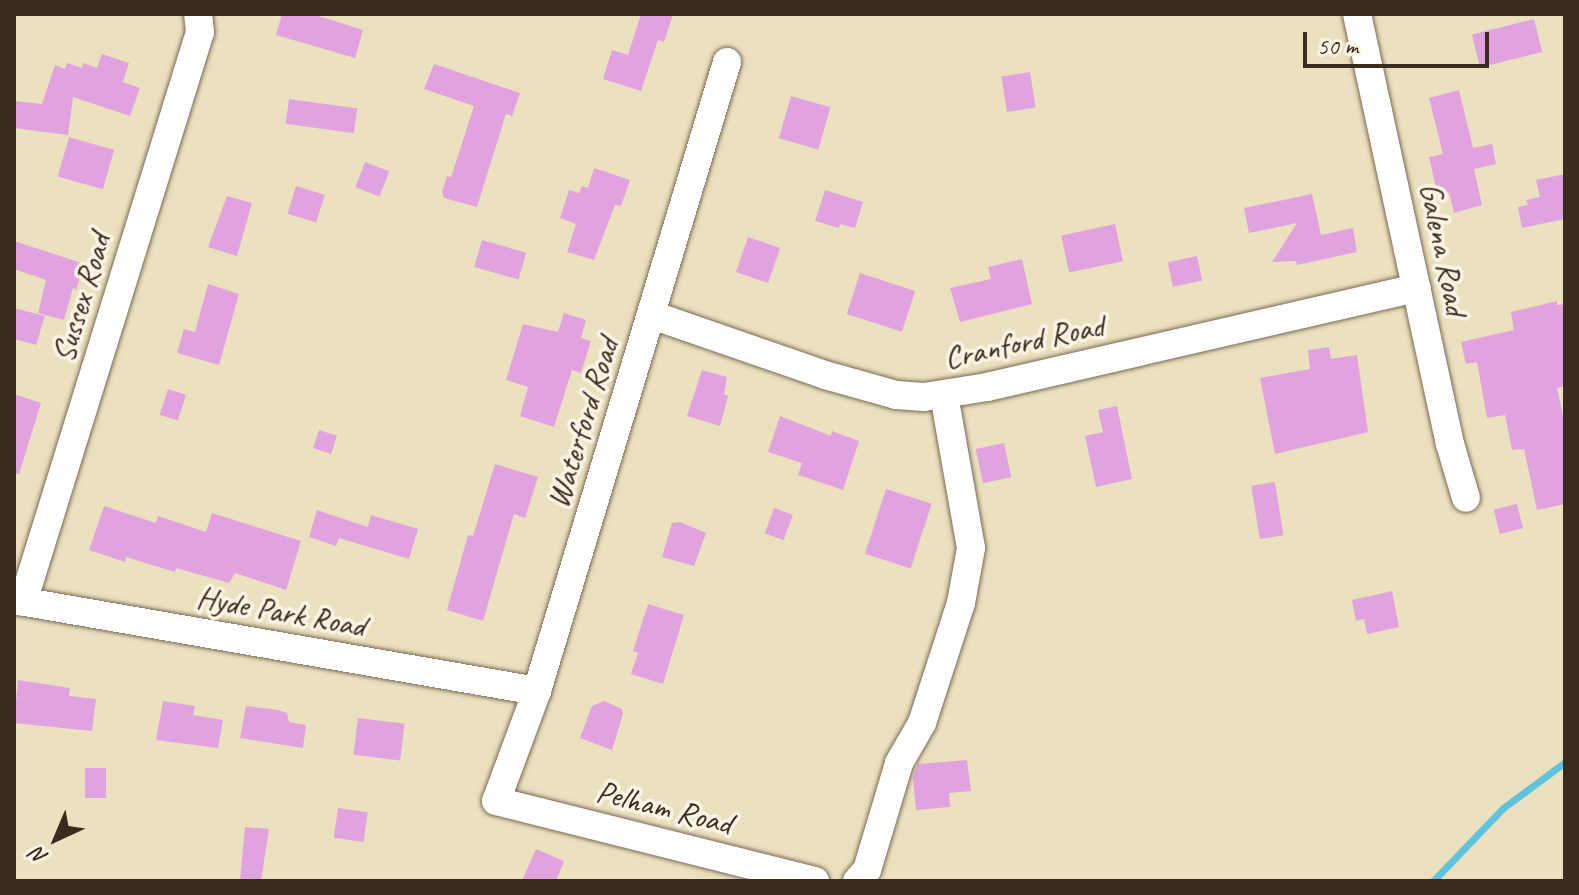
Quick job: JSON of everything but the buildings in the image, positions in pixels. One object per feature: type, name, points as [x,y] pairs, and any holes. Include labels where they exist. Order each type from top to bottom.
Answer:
[{"type":"street","name":"Galena Road","points":[[1357,14],[1450,444],[1466,498]]},
{"type":"street","name":"Sussex Road","points":[[18,601],[202,20]]},
{"type":"street","name":"Waterford Road","points":[[496,801],[537,691],[727,62]]},
{"type":"street","name":"Cranford Road","points":[[652,315],[896,395],[944,395],[1417,288]]},
{"type":"street","points":[[857,881],[867,870],[899,763],[922,723],[961,603],[971,548],[944,395]]},
{"type":"street","name":"Hyde Park Road","points":[[18,601],[537,691]]},
{"type":"street","name":"Pelham Road","points":[[496,801],[815,881]]},
{"type":"waterway","points":[[1433,881],[1503,808],[1565,762]]}]
